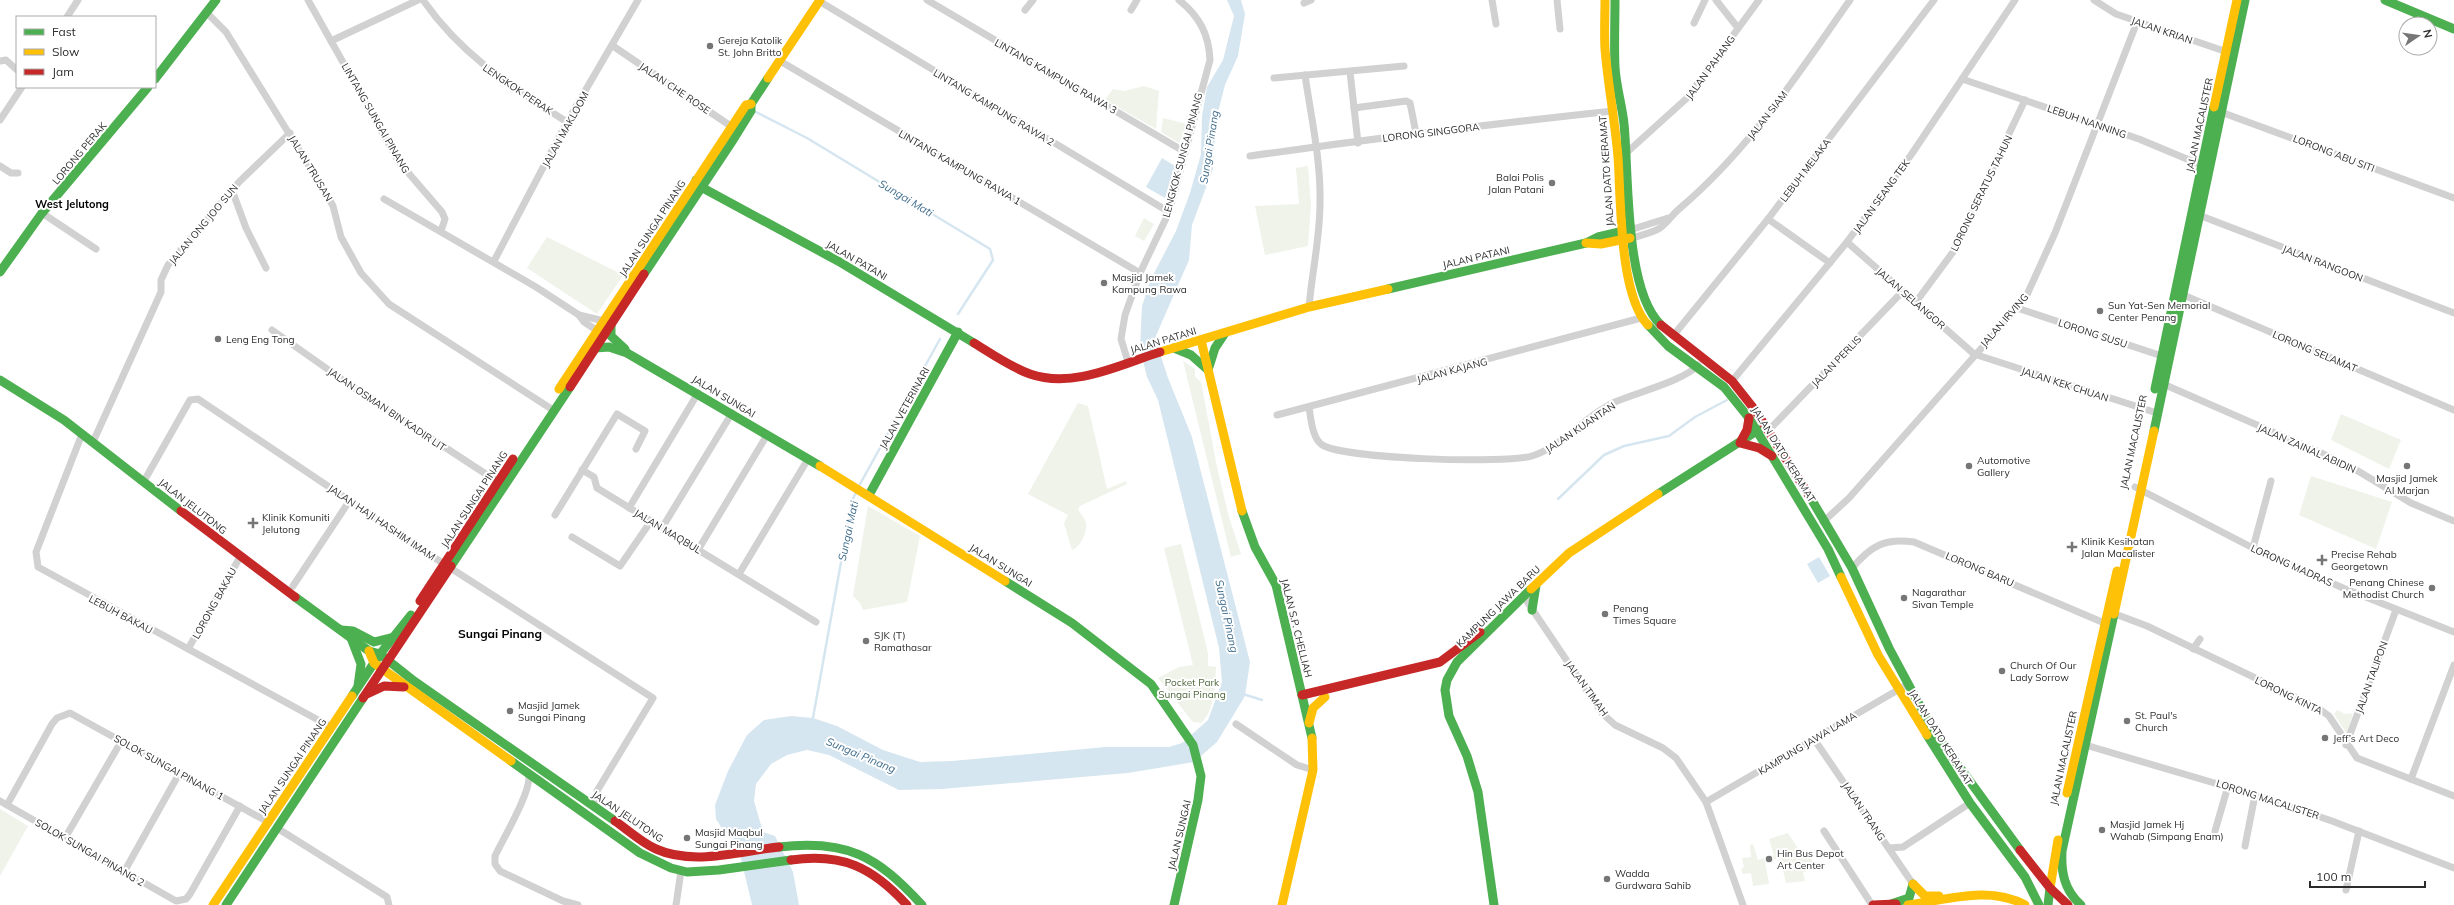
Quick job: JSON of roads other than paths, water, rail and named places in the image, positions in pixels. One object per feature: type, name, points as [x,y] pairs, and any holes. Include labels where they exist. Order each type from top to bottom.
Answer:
[{"type":"main road","points":[[156,76],[216,0]]},
{"type":"main road","name":"JALAN DATO KERAMAT","points":[[1605,0],[1605,48],[1612,111],[1622,156],[1636,265],[1647,304],[1656,320],[1724,387],[1749,418],[1764,429],[1776,459],[1843,578],[1878,655],[1898,690],[1970,803],[2025,877],[2039,905]]},
{"type":"main road","name":"JALAN DATO KERAMAT","points":[[1615,0],[1615,68],[1619,100],[1622,156],[1622,236],[1631,287],[1641,318],[1668,346],[1732,381],[1825,520],[1852,568],[1889,648],[1934,732],[1958,769],[2050,888],[2068,905]]},
{"type":"main road","name":"JALAN MACALISTER","points":[[2230,53],[2237,0]]},
{"type":"main road","name":"JALAN MACALISTER","points":[[2048,905],[2050,888],[2138,489],[2230,53],[2245,0]]},
{"type":"main road","points":[[2385,0],[2397,3],[2454,29]]},
{"type":"main road","name":"JALAN SUNGAI PINANG","points":[[551,408],[595,348],[607,323],[735,129],[751,111],[751,104],[820,1]]},
{"type":"main road","name":"LORONG PERAK","points":[[0,272],[42,213],[147,88]]},
{"type":"main road","name":"JALAN PATANI","points":[[700,183],[775,223],[776,227],[958,332],[1016,368],[1031,375],[1061,380],[1072,379],[1308,307],[1586,243],[1602,244],[1631,234]]},
{"type":"main road","name":"JALAN SUNGAI PINANG","points":[[226,905],[366,694],[551,408],[598,331],[607,323]]},
{"type":"main road","name":"JALAN SUNGAI","points":[[607,323],[610,338],[628,353],[850,484],[1085,632],[1151,684],[1184,729],[1193,745],[1200,769],[1201,782],[1198,800],[1174,905]]},
{"type":"main road","name":"JALAN VETERINARI","points":[[866,494],[958,332]]},
{"type":"main road","points":[[1174,348],[1191,355],[1208,370],[1214,348],[1225,333]]},
{"type":"main road","name":"JALAN S.P. CHELLIAH","points":[[1201,340],[1243,517],[1255,547],[1276,585],[1309,725],[1314,757],[1313,770],[1282,905]]},
{"type":"main road","name":"JALAN SUNGAI","points":[[595,348],[610,347],[628,353]]},
{"type":"main road","name":"JALAN JELUTONG","points":[[0,380],[42,405],[93,442],[240,557],[369,651],[380,654],[414,681],[638,839],[655,849],[672,855],[696,858],[798,844],[837,847],[866,855],[887,869],[922,905]]},
{"type":"main road","points":[[1749,418],[1747,430],[1740,443],[1760,448],[1776,459]]},
{"type":"main road","name":"KAMPUNG JAWA BARU","points":[[1494,905],[1485,834],[1474,783],[1467,756],[1447,710],[1444,691],[1446,681],[1456,662],[1567,554],[1764,429]]},
{"type":"main road","name":"JALAN SUNGAI PINANG","points":[[213,905],[380,654],[408,620],[448,566]]},
{"type":"main road","points":[[1532,610],[1536,585]]},
{"type":"main road","points":[[340,630],[353,631],[374,642],[394,637]]},
{"type":"main road","points":[[1309,725],[1314,708],[1324,694],[1440,662],[1476,633],[1489,630]]},
{"type":"main road","points":[[351,638],[361,667],[358,686]]},
{"type":"main road","points":[[369,651],[374,663],[407,688],[640,853],[682,871],[738,868],[819,857],[834,859],[865,869],[880,879],[907,905]]},
{"type":"main road","points":[[1297,674],[1305,684],[1324,694]]},
{"type":"main road","points":[[1303,698],[1402,680]]},
{"type":"main road","points":[[366,694],[384,686],[407,688]]},
{"type":"main road","name":"JALAN MACALISTER","points":[[2081,744],[2062,851],[2062,877],[2070,895],[2081,905]]},
{"type":"main road","points":[[1872,905],[1895,904],[1908,898],[1913,884],[1925,896],[1954,897],[2000,895],[2016,899],[2025,905]]},
{"type":"main road","points":[[1913,905],[1944,901],[1954,897]]},
{"type":"street","points":[[68,16],[78,0]]},
{"type":"street","name":"LINTANG SUNGAI PINANG","points":[[308,0],[403,167],[442,212],[445,219],[441,231]]},
{"type":"street","points":[[331,41],[418,0]]},
{"type":"street","name":"LENGKOK PERAK","points":[[423,0],[455,40],[483,66],[567,122]]},
{"type":"street","name":"JALAN MAKLOOM","points":[[494,261],[567,122],[613,46],[638,0]]},
{"type":"street","name":"LINTANG KAMPUNG RAWA 3","points":[[927,0],[1185,152]]},
{"type":"street","points":[[1025,10],[1033,0]]},
{"type":"street","points":[[1131,10],[1137,0]]},
{"type":"street","name":"LENGKOK SUNGAI PINANG","points":[[1131,361],[1121,339],[1125,315],[1140,274],[1169,212],[1210,54],[1207,34],[1193,11],[1179,0]]},
{"type":"street","points":[[1304,3],[1311,0]]},
{"type":"street","points":[[1492,0],[1496,24]]},
{"type":"street","points":[[1557,0],[1560,29]]},
{"type":"street","points":[[1694,23],[1705,0]]},
{"type":"street","points":[[1716,0],[1738,28]]},
{"type":"street","name":"JALAN PAHANG","points":[[1622,156],[1687,98],[1759,0]]},
{"type":"street","name":"JALAN SIAM","points":[[1631,234],[1655,231],[1662,227],[1668,218],[1699,192],[1741,149],[1767,117],[1850,0]]},
{"type":"street","name":"LEBUH MELAKA","points":[[1673,336],[1768,219],[1934,0]]},
{"type":"street","name":"JALAN SEANG TEK","points":[[1732,381],[1847,242],[1910,155],[2015,0]]},
{"type":"street","name":"JALAN KRIAN","points":[[2094,0],[2107,10],[2137,22],[2230,53]]},
{"type":"street","name":"LINTANG KAMPUNG RAWA 2","points":[[820,1],[1169,212]]},
{"type":"street","name":"JALAN TRUSAN","points":[[207,13],[226,32],[290,133],[333,206],[341,236],[367,281],[394,307],[551,408]]},
{"type":"street","name":"JALAN IRVING","points":[[1815,526],[1825,520],[1848,498],[2025,298],[2036,277],[2137,22]]},
{"type":"street","name":"JALAN CHE ROSE","points":[[613,46],[735,129]]},
{"type":"street","points":[[0,61],[6,60],[16,69]]},
{"type":"street","name":"LINTANG KAMPUNG RAWA 1","points":[[780,61],[1140,274]]},
{"type":"street","points":[[1274,78],[1404,66]]},
{"type":"street","points":[[1350,72],[1358,143]]},
{"type":"street","points":[[1306,75],[1316,146],[1320,202],[1318,251],[1308,307]]},
{"type":"street","name":"LEBUH NANNING","points":[[1962,79],[2138,138],[2206,166]]},
{"type":"street","points":[[0,120],[21,88]]},
{"type":"street","points":[[1612,111],[1619,100]]},
{"type":"street","name":"LORONG SERATUS TAHUN","points":[[1916,302],[1953,252],[2025,100]]},
{"type":"street","points":[[1354,108],[1406,101],[1410,103],[1416,132]]},
{"type":"street","name":"LORONG SINGGORA","points":[[1250,156],[1316,146],[1358,143],[1416,132],[1612,111]]},
{"type":"street","name":"LORONG ABU SITI","points":[[2218,111],[2454,198]]},
{"type":"street","name":"JALAN ONG JOO SUN","points":[[93,442],[161,292],[161,280],[168,265],[232,190],[290,133]]},
{"type":"street","points":[[0,166],[11,173],[18,172]]},
{"type":"street","points":[[232,190],[246,228],[266,268]]},
{"type":"street","points":[[384,199],[494,261],[579,315],[607,323]]},
{"type":"street","points":[[42,213],[96,249]]},
{"type":"street","name":"JALAN RANGOON","points":[[2196,214],[2454,313]]},
{"type":"street","points":[[1768,219],[1830,263]]},
{"type":"street","name":"JALAN SELANGOR","points":[[1847,242],[1974,354]]},
{"type":"street","name":"JALAN PERLIS","points":[[1764,429],[1903,291]]},
{"type":"street","name":"LORONG SELAMAT","points":[[2179,294],[2454,410]]},
{"type":"street","name":"LORONG SUSU","points":[[2017,308],[2165,357]]},
{"type":"street","points":[[579,315],[584,322],[598,331]]},
{"type":"street","name":"JALAN KAJANG","points":[[1277,415],[1309,408],[1641,318]]},
{"type":"street","name":"JALAN OSMAN BIN KADIR LIT","points":[[272,330],[350,385],[501,484]]},
{"type":"street","name":"JALAN KEK CHUAN","points":[[1974,354],[2154,412]]},
{"type":"street","name":"JALAN KUANTAN","points":[[1309,408],[1312,427],[1320,444],[1329,449],[1348,453],[1462,461],[1502,460],[1530,457],[1551,449],[1577,427],[1614,402],[1660,386],[1699,363]]},
{"type":"street","name":"JALAN ZAINAL ABIDIN","points":[[2160,385],[2176,390],[2319,452],[2358,471],[2411,503],[2454,521]]},
{"type":"street","points":[[629,508],[698,393]]},
{"type":"street","name":"JALAN HAJI HASHIM IMAM","points":[[144,481],[190,400],[194,398],[226,417],[448,566],[653,698],[597,791]]},
{"type":"street","points":[[555,515],[617,414],[645,431],[636,449]]},
{"type":"street","points":[[662,528],[732,414]]},
{"type":"street","name":"LEBUH BAKAU","points":[[82,434],[36,552],[38,567],[331,727]]},
{"type":"street","points":[[698,550],[767,435]]},
{"type":"street","points":[[738,574],[808,459]]},
{"type":"street","name":"JALAN MAQBUL","points":[[582,470],[594,477],[597,488],[816,622]]},
{"type":"street","points":[[2253,548],[2271,481]]},
{"type":"street","name":"LORONG MADRAS","points":[[2138,489],[2253,548],[2396,610],[2454,632]]},
{"type":"street","points":[[293,586],[350,500]]},
{"type":"street","points":[[572,537],[620,566],[651,521]]},
{"type":"street","name":"LORONG BARU","points":[[1852,568],[1880,544],[1892,541],[1914,542],[2107,624]]},
{"type":"street","name":"LORONG BAKAU","points":[[188,649],[240,557]]},
{"type":"street","name":"JALAN TIMAH","points":[[1524,597],[1602,713],[1615,725],[1663,748],[1676,758],[1706,802],[1743,905]]},
{"type":"street","name":"JALAN TALIPON","points":[[2346,745],[2396,610]]},
{"type":"street","name":"LORONG KINTA","points":[[2110,613],[2193,649],[2318,708],[2329,716],[2346,745],[2357,758],[2454,796]]},
{"type":"street","points":[[2193,649],[2200,639]]},
{"type":"street","points":[[2411,779],[2454,665]]},
{"type":"street","name":"KAMPUNG JAWA LAMA","points":[[1706,802],[1908,684]]},
{"type":"street","name":"SOLOK SUNGAI PINANG 1","points":[[3,803],[52,724],[57,718],[70,713],[122,740],[268,822]]},
{"type":"street","points":[[1236,724],[1297,765],[1313,770]]},
{"type":"street","name":"JALAN TRANG","points":[[1814,739],[1899,861],[1913,884]]},
{"type":"street","points":[[65,838],[122,740]]},
{"type":"street","name":"LORONG MACALISTER","points":[[2081,744],[2255,794],[2359,831],[2454,868]]},
{"type":"street","points":[[124,872],[180,772]]},
{"type":"street","points":[[529,775],[530,780],[495,856],[495,864],[500,871],[563,903],[578,905]]},
{"type":"street","points":[[2215,831],[2228,786]]},
{"type":"street","points":[[579,796],[597,791],[596,808]]},
{"type":"street","points":[[2245,846],[2255,794]]},
{"type":"street","name":"SOLOK SUNGAI PINANG 2","points":[[3,803],[168,897],[181,900],[190,894],[240,806]]},
{"type":"street","points":[[1889,848],[1903,847],[1970,803]]},
{"type":"street","points":[[277,828],[388,897],[389,905]]},
{"type":"street","points":[[1824,831],[1872,905]]},
{"type":"street","points":[[2346,890],[2359,831]]},
{"type":"street","points":[[1899,861],[1903,847]]},
{"type":"street","points":[[676,905],[682,871]]},
{"type":"water","points":[[1227,0],[1241,0],[1245,14],[1238,56],[1225,85],[1216,120],[1213,169],[1192,225],[1189,260],[1155,338],[1168,378],[1192,437],[1250,662],[1245,696],[1217,742],[1194,762],[1128,773],[942,789],[899,790],[829,755],[807,750],[787,755],[771,764],[756,784],[754,801],[763,832],[775,836],[793,872],[799,905],[752,905],[737,842],[721,827],[716,819],[715,805],[728,771],[747,735],[764,720],[791,716],[813,718],[837,726],[883,750],[920,762],[952,761],[1105,747],[1169,747],[1182,743],[1208,720],[1222,682],[1219,648],[1158,400],[1147,377],[1140,348],[1142,306],[1151,279],[1176,231],[1190,193],[1201,154],[1202,116],[1207,87],[1223,60],[1234,16]]},
{"type":"water","points":[[1162,158],[1175,166],[1165,198],[1146,187]]},
{"type":"water","points":[[1819,557],[1830,576],[1818,583],[1807,564]]},
{"type":"waterway","name":"Sungai Mati","points":[[756,112],[807,138],[990,249],[993,260],[958,314]]},
{"type":"waterway","name":"Sungai Mati","points":[[859,486],[940,339]]},
{"type":"waterway","points":[[1558,499],[1604,455],[1624,446],[1669,436],[1695,417],[1727,400]]},
{"type":"waterway","name":"Sungai Mati","points":[[813,718],[852,501],[857,490]]},
{"type":"waterway","points":[[1243,694],[1262,700]]},
{"type":"place","name":"Gereja Katolik St. John Britto","points":[[710,46]]},
{"type":"place","name":"Balai Polis Jalan Patani","points":[[1552,183]]},
{"type":"place","name":"Masjid Jamek Kampung Rawa","points":[[1104,283]]},
{"type":"place","name":"Sun Yat-Sen Memorial Center Penang","points":[[2100,311]]},
{"type":"place","name":"Leng Eng Tong","points":[[218,339]]},
{"type":"place","name":"Automotive Gallery","points":[[1969,466]]},
{"type":"place","name":"Masjid Jamek Al Marjan","points":[[2407,466]]},
{"type":"place","name":"Klinik Komuniti Jelutong","points":[[253,523]]},
{"type":"place","name":"Klinik Kesihatan Jalan Macalister","points":[[2072,547]]},
{"type":"place","name":"Precise Rehab Georgetown","points":[[2322,560]]},
{"type":"place","name":"Penang Chinese Methodist Church","points":[[2432,588]]},
{"type":"place","name":"Nagarathar Sivan Temple","points":[[1904,598]]},
{"type":"place","name":"Penang Times Square","points":[[1605,614]]},
{"type":"place","name":"SJK (T) Ramathasar","points":[[866,641]]},
{"type":"place","name":"Church Of Our Lady Sorrow","points":[[2002,671]]},
{"type":"place","name":"Masjid Jamek Sungai Pinang","points":[[510,711]]},
{"type":"place","name":"St. Paul's Church","points":[[2127,721]]},
{"type":"place","name":"Jeff’s Art Deco","points":[[2325,738]]},
{"type":"place","name":"Masjid Jamek Hj Wahab (Simpang Enam)","points":[[2102,830]]},
{"type":"place","name":"Masjid Maqbul Sungai Pinang","points":[[687,838]]},
{"type":"place","name":"Hin Bus Depot Art Center","points":[[1769,859]]},
{"type":"place","name":"Wadda Gurdwara Sahib","points":[[1607,879]]},
{"type":"district","name":"West Jelutong","points":[[72,204]]},
{"type":"district","name":"Sungai Pinang","points":[[500,634]]},
{"type":"park label","name":"Pocket Park Sungai Pinang","points":[[1192,688]]}]
